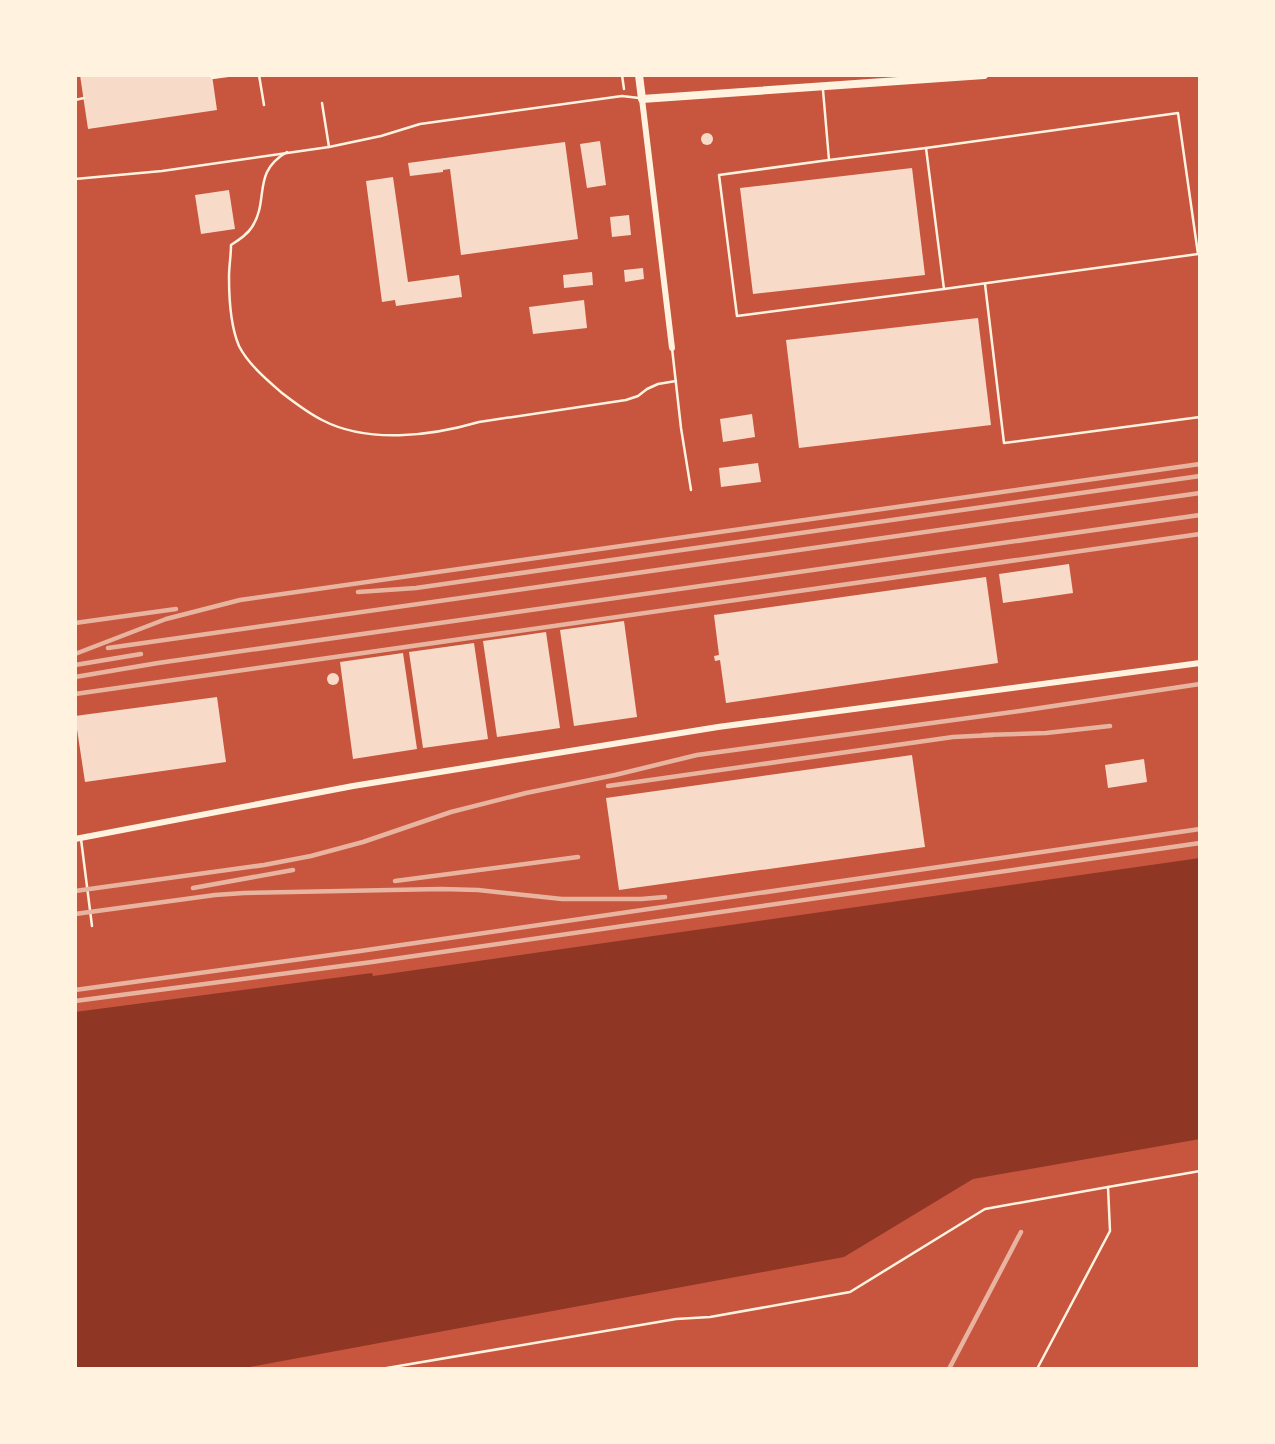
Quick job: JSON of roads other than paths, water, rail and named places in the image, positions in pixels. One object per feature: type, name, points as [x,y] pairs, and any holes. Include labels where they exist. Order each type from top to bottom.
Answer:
[{"type":"street","points":[[639,75],[672,348]]},
{"type":"street","points":[[642,99],[984,75]]},
{"type":"street","points":[[78,839],[353,786],[718,727],[1200,663]]},
{"type":"lane","points":[[212,78],[234,75]]},
{"type":"lane","points":[[259,75],[264,105]]},
{"type":"lane","points":[[823,86],[829,160]]},
{"type":"lane","points":[[75,179],[162,171],[329,147],[420,124],[625,96],[642,99]]},
{"type":"lane","points":[[75,100],[84,99]]},
{"type":"lane","points":[[322,103],[329,147]]},
{"type":"lane","points":[[1178,113],[1199,255],[737,316],[719,175],[829,160],[1178,113]]},
{"type":"lane","points":[[926,148],[944,289]]},
{"type":"lane","points":[[287,152],[276,159],[264,176],[257,216],[252,227],[243,238],[231,245],[229,301],[240,346],[254,367],[299,406],[323,421],[356,432],[419,435],[490,420],[626,400],[657,384],[676,381]]},
{"type":"lane","points":[[985,284],[1004,443],[1200,417]]},
{"type":"lane","points":[[672,348],[691,491]]},
{"type":"lane","points":[[78,839],[92,926]]},
{"type":"lane","points":[[381,1369],[850,1292],[985,1209],[1200,1171]]},
{"type":"lane","points":[[1037,1369],[1110,1231],[1108,1187]]},
{"type":"railway","points":[[75,654],[166,619],[240,600],[1200,464]]},
{"type":"railway","points":[[358,592],[416,588],[1200,476]]},
{"type":"railway","points":[[108,648],[1200,493]]},
{"type":"railway","points":[[75,677],[1200,515]]},
{"type":"railway","points":[[75,694],[1200,534]]},
{"type":"railway","points":[[75,623],[176,609]]},
{"type":"railway","points":[[75,665],[141,654]]},
{"type":"railway","points":[[75,891],[311,856],[363,842],[451,812],[697,755],[1200,684]]},
{"type":"railway","points":[[984,735],[1046,733],[1110,726]]},
{"type":"railway","points":[[608,786],[953,737],[993,735]]},
{"type":"railway","points":[[75,990],[1200,829]]},
{"type":"railway","points":[[75,1001],[372,962],[1200,843]]},
{"type":"railway","points":[[395,881],[578,857]]},
{"type":"railway","points":[[193,888],[293,870]]},
{"type":"railway","points":[[75,914],[244,893],[441,889],[562,899],[665,897]]},
{"type":"railway","points":[[949,1369],[1021,1232]]}]
